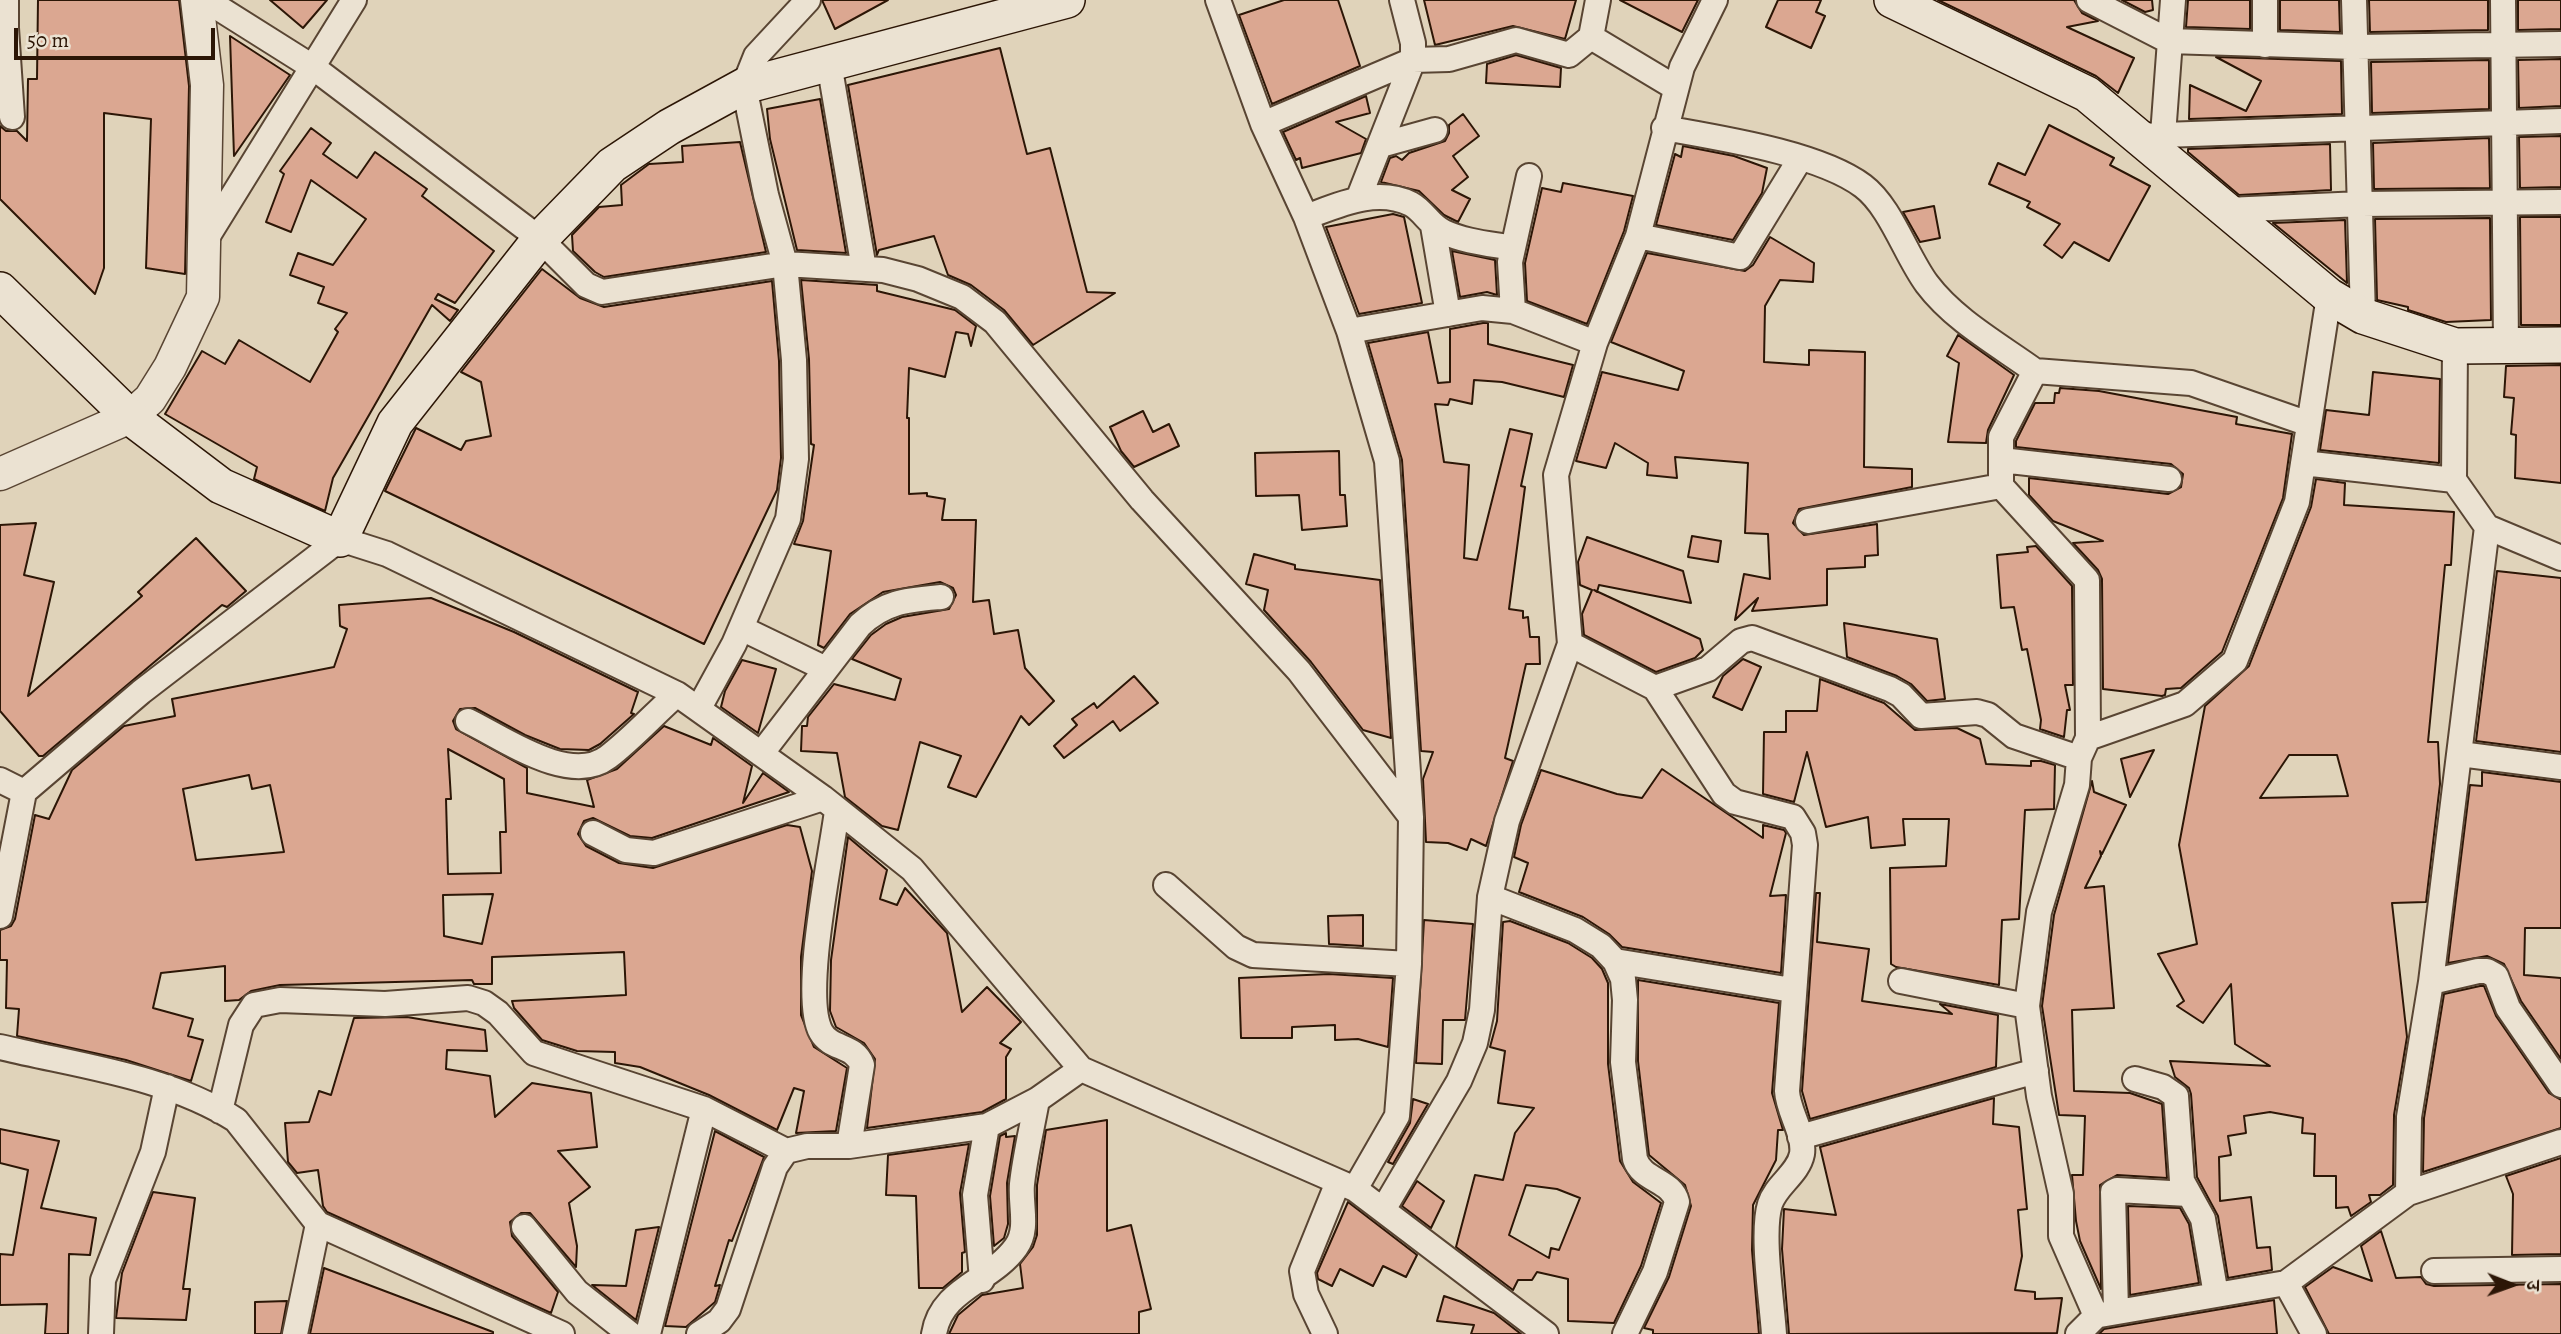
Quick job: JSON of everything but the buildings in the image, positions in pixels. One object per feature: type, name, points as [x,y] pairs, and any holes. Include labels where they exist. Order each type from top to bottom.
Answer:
[{"type":"main road","points":[[0,290],[130,418],[221,486],[340,539],[395,423],[540,239],[612,165],[669,127],[744,86],[1067,0]]},
{"type":"main road","points":[[1892,0],[2087,94],[2149,135],[2227,210],[2329,296],[2363,316],[2455,346],[2561,345]]},
{"type":"street","points":[[6,0],[3,28],[12,117]]},
{"type":"street","points":[[0,474],[130,418],[150,399],[170,367],[203,297],[207,85],[197,0]]},
{"type":"street","points":[[206,0],[314,68],[540,239],[586,285],[601,292],[785,264],[864,268],[918,279],[962,298],[995,322],[1142,500],[1299,671],[1412,817]]},
{"type":"street","points":[[206,239],[354,0]]},
{"type":"street","points":[[699,708],[741,628],[788,519],[796,459],[794,360],[785,264],[766,195],[744,86],[756,56],[808,0]]},
{"type":"street","points":[[1218,0],[1263,124],[1306,217],[1349,331],[1387,461],[1412,817],[1409,964],[1397,1116],[1347,1185],[1302,1271],[1306,1294],[1325,1334]]},
{"type":"street","points":[[1359,197],[1413,60],[1413,43],[1402,0]]},
{"type":"street","points":[[1263,124],[1413,60],[1449,59],[1516,40],[1569,55],[1591,37],[1598,0]]},
{"type":"street","points":[[1383,1210],[1459,1081],[1475,1043],[1482,1010],[1490,897],[1507,821],[1570,644],[1556,475],[1595,343],[1638,236],[1682,67],[1715,0]]},
{"type":"street","points":[[2089,0],[2169,41],[2356,47],[2561,44]]},
{"type":"street","points":[[2173,0],[2169,41],[2149,135],[2561,121]]},
{"type":"street","points":[[2265,0],[2265,45]]},
{"type":"street","points":[[2354,0],[2363,316]]},
{"type":"street","points":[[2503,0],[2506,344]]},
{"type":"street","points":[[1591,37],[1676,89]]},
{"type":"street","points":[[829,63],[864,268]]},
{"type":"street","points":[[1664,128],[1744,142],[1848,176],[1866,188],[1936,296],[2035,371],[2191,383],[2309,424]]},
{"type":"street","points":[[1381,145],[1435,130]]},
{"type":"street","points":[[1638,236],[1740,257],[1800,159]]},
{"type":"street","points":[[1513,311],[1510,262],[1529,176]]},
{"type":"street","points":[[1306,217],[1359,197],[1399,200],[1412,205],[1433,226],[1454,236],[1513,248]]},
{"type":"street","points":[[2227,210],[2361,204],[2561,202]]},
{"type":"street","points":[[1433,226],[1448,314]]},
{"type":"street","points":[[1655,688],[1708,669],[1741,641],[1752,638],[1901,695],[1921,716],[1978,712],[1988,715],[2014,736],[2084,748],[2185,704],[2235,661],[2297,502],[2329,296]]},
{"type":"street","points":[[1349,331],[1482,308],[1513,311],[1595,343]]},
{"type":"street","points":[[2455,346],[2454,480],[2487,527],[2561,558]]},
{"type":"street","points":[[2035,371],[2001,437],[2001,486],[2087,580],[2084,748],[2077,785],[2039,912],[2027,1006],[2036,1071],[2061,1194],[2061,1236],[2106,1314]]},
{"type":"street","points":[[2001,460],[2169,479]]},
{"type":"street","points":[[2303,463],[2454,480]]},
{"type":"street","points":[[1808,521],[2001,486]]},
{"type":"street","points":[[2408,1193],[2409,1117],[2431,982],[2487,527]]},
{"type":"street","points":[[0,916],[24,792],[141,692],[340,539],[387,554],[677,694],[699,708],[912,869],[1081,1069],[1347,1185],[1545,1334]]},
{"type":"street","points":[[761,754],[860,625],[885,605],[941,597]]},
{"type":"street","points":[[741,628],[826,669]]},
{"type":"street","points":[[1570,644],[1655,688],[1724,794],[1735,802],[1793,817],[1802,833],[1805,845],[1792,990],[1787,1091],[1790,1110],[1800,1137],[1802,1155],[1770,1204],[1768,1235],[1774,1334]]},
{"type":"street","points":[[468,721],[551,762],[580,768],[607,758],[677,694]]},
{"type":"street","points":[[2460,754],[2561,767]]},
{"type":"street","points":[[0,780],[24,792]]},
{"type":"street","points":[[593,833],[626,850],[654,853],[830,805]]},
{"type":"street","points":[[830,805],[814,996],[821,1032],[829,1041],[852,1050],[862,1065],[849,1146]]},
{"type":"street","points":[[1166,885],[1236,947],[1253,955],[1409,964]]},
{"type":"street","points":[[1490,897],[1575,930],[1601,946],[1615,961],[1623,979],[1623,1062],[1635,1159],[1641,1171],[1673,1192],[1677,1202],[1654,1272],[1625,1334]]},
{"type":"street","points":[[1615,961],[1792,990]]},
{"type":"street","points":[[2431,982],[2478,971],[2487,971],[2496,976],[2508,1008],[2561,1085]]},
{"type":"street","points":[[1901,981],[2027,1006]]},
{"type":"street","points":[[220,1111],[241,1025],[254,1005],[279,1000],[385,1004],[455,998],[484,1003],[498,1013],[527,1047],[549,1060],[704,1109],[786,1151],[807,1146],[849,1146],[987,1126],[1037,1100],[1081,1069]]},
{"type":"street","points":[[0,1047],[167,1087],[220,1111],[236,1121],[318,1224],[562,1334]]},
{"type":"street","points":[[1800,1137],[2036,1071]]},
{"type":"street","points":[[2134,1079],[2163,1087],[2175,1096],[2179,1168],[2188,1194],[2206,1228],[2216,1295]]},
{"type":"street","points":[[101,1334],[103,1280],[153,1152],[167,1087]]},
{"type":"street","points":[[934,1334],[943,1308],[954,1296],[982,1280],[1016,1247],[1022,1236],[1022,1187],[1037,1100]]},
{"type":"street","points":[[648,1334],[704,1109]]},
{"type":"street","points":[[982,1280],[975,1195],[987,1126]]},
{"type":"street","points":[[2078,1334],[2106,1314],[2286,1283],[2408,1193],[2561,1142]]},
{"type":"street","points":[[699,1334],[719,1321],[728,1309],[775,1167],[786,1151]]},
{"type":"street","points":[[2106,1314],[2113,1192],[2118,1190],[2188,1194]]},
{"type":"street","points":[[295,1334],[318,1224]]},
{"type":"street","points":[[524,1227],[577,1292],[630,1334]]},
{"type":"street","points":[[2434,1271],[2561,1269]]},
{"type":"street","points":[[2286,1283],[2314,1334]]}]
